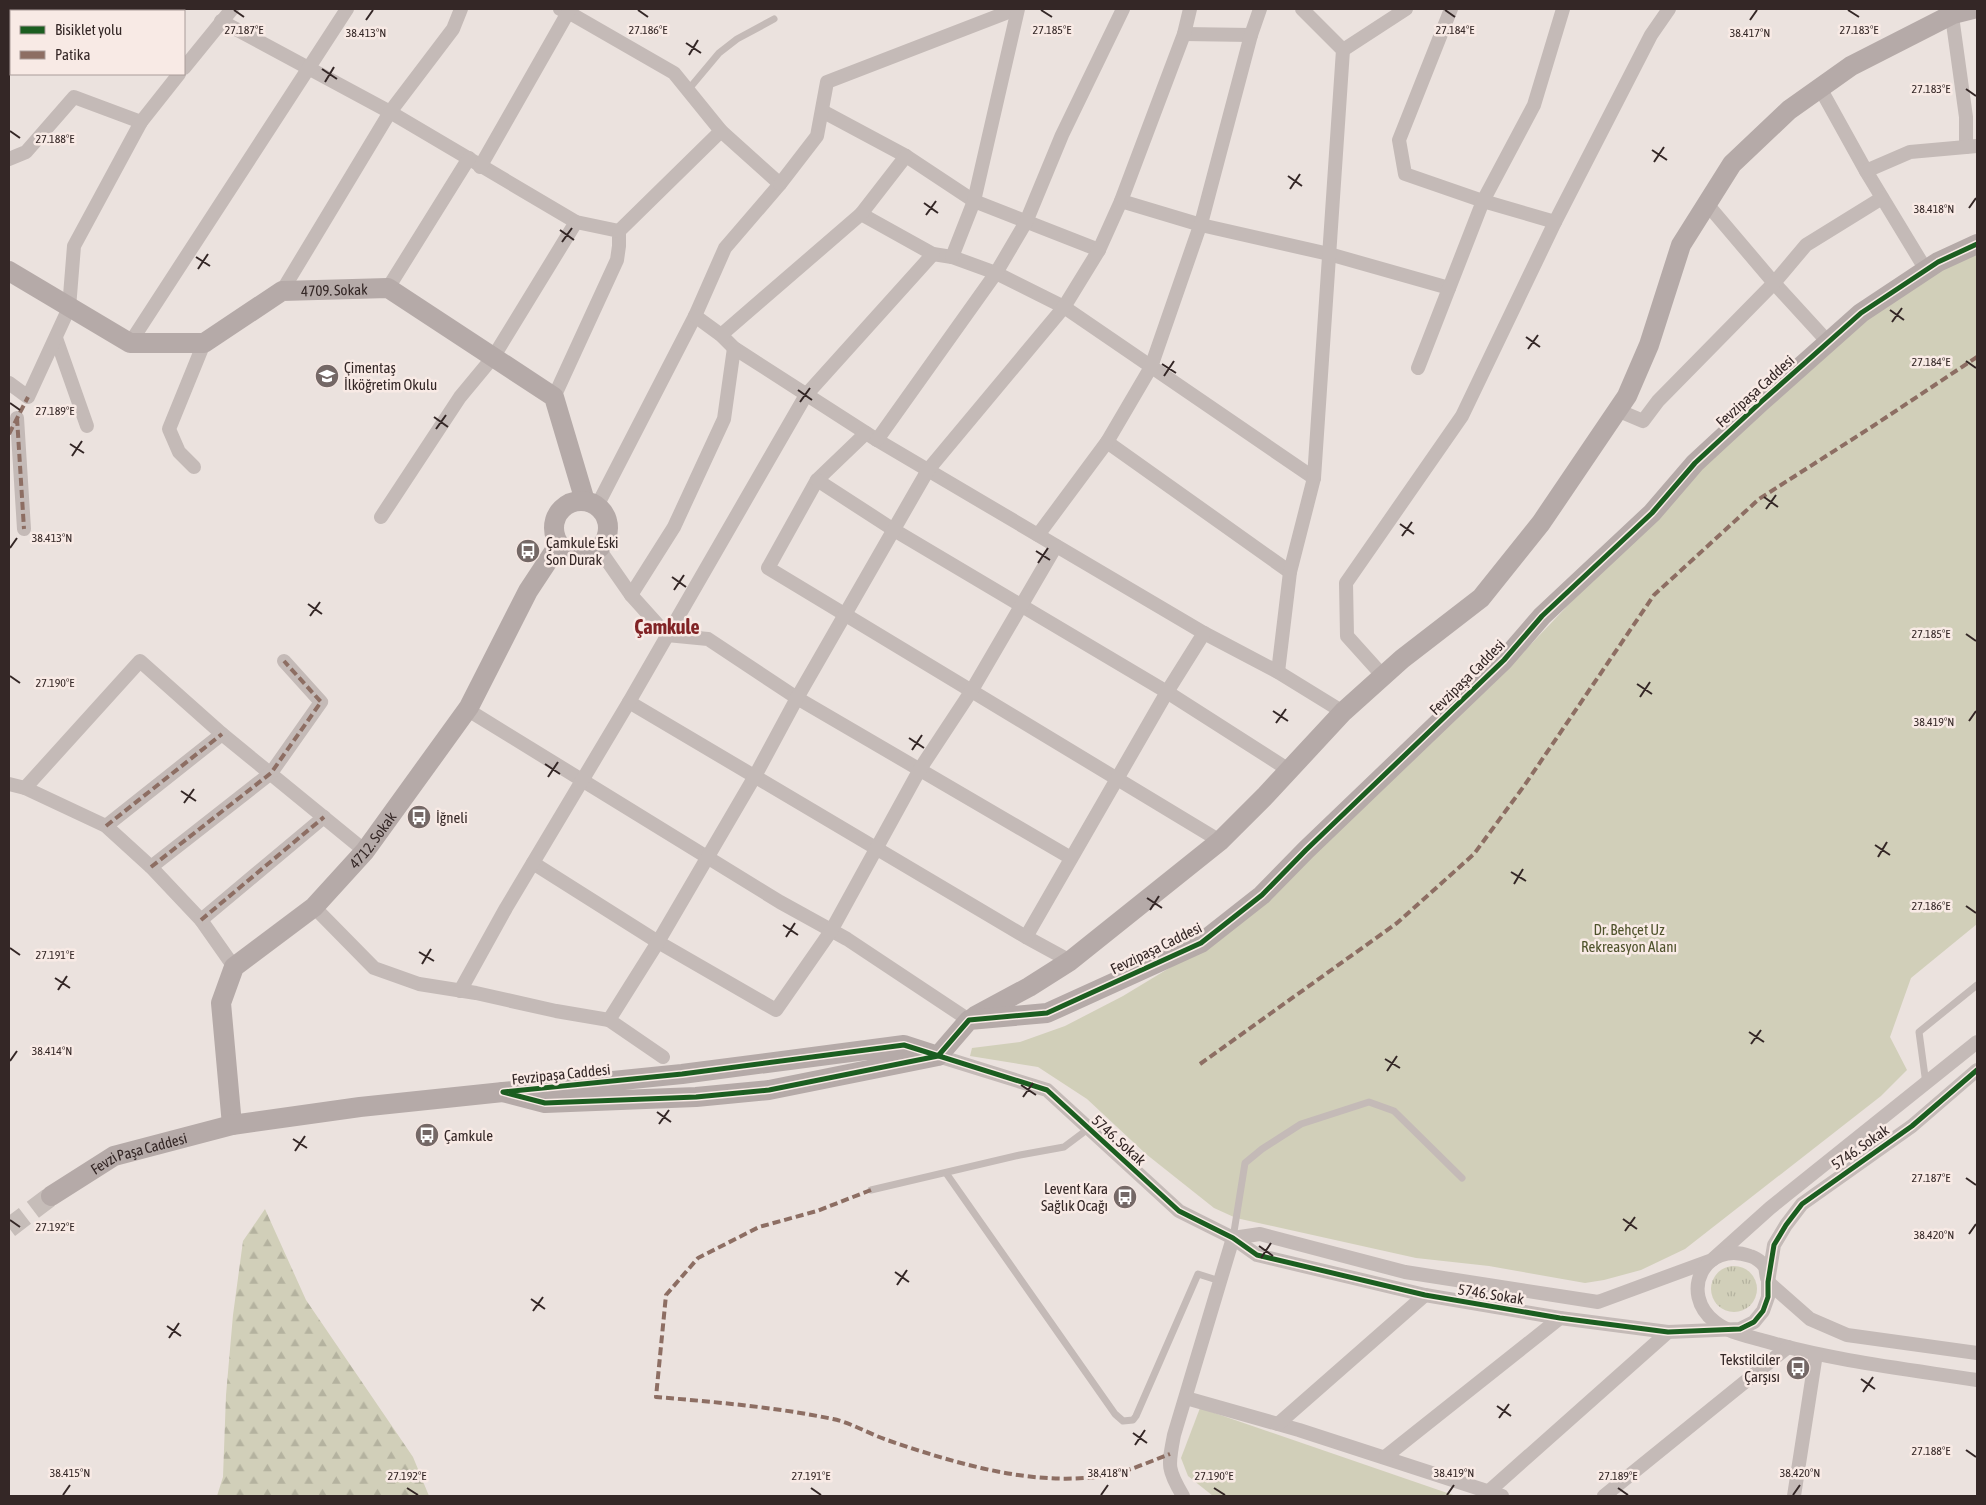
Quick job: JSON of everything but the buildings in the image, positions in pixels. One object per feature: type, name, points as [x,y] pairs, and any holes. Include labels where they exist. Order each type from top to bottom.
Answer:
[{"type":"street","points":[[185,67],[232,9]]},
{"type":"street","points":[[130,343],[347,9]]},
{"type":"street","points":[[282,292],[390,112],[453,29],[461,9]]},
{"type":"street","points":[[591,503],[694,316],[725,248],[780,184],[817,136],[827,82],[1017,9]]},
{"type":"street","points":[[952,257],[974,201],[1017,9]]},
{"type":"street","points":[[1123,9],[1062,135],[1026,222],[996,273],[871,436],[817,480],[768,568],[1220,841]]},
{"type":"street","points":[[609,1020],[658,942],[755,776],[797,698],[928,470],[1064,307],[1099,250],[1121,201],[1184,34],[1190,9]]},
{"type":"street","points":[[1038,535],[1107,442],[1151,367],[1201,225],[1251,35],[1260,9]]},
{"type":"street","points":[[1278,672],[1290,572],[1314,478],[1343,50],[1302,9]]},
{"type":"street","points":[[1343,50],[1406,9]]},
{"type":"street","points":[[1451,9],[1399,140],[1405,174],[1555,222]]},
{"type":"street","points":[[1418,368],[1483,200],[1534,105],[1563,9]]},
{"type":"street","points":[[1383,676],[1347,636],[1346,583],[1462,416],[1555,222],[1651,35],[1670,9]]},
{"type":"street","points":[[938,1056],[969,1020],[1029,987],[1070,960],[1220,841],[1342,712],[1402,658],[1481,598],[1541,523],[1627,396],[1649,345],[1681,245],[1732,164],[1789,110],[1851,66],[1952,12],[1974,9]]},
{"type":"street","points":[[480,167],[567,10],[674,73],[721,131],[780,184]]},
{"type":"street","points":[[1866,171],[1910,152],[1972,146],[1966,117],[1952,12]]},
{"type":"street","points":[[221,21],[390,112],[469,158],[480,167],[576,222],[619,231]]},
{"type":"street","points":[[1184,34],[1251,35]]},
{"type":"street","points":[[9,434],[69,308],[74,246],[141,122],[178,75]]},
{"type":"street","points":[[1820,88],[1866,171],[1926,270]]},
{"type":"street","points":[[9,158],[26,152],[74,97],[141,122]]},
{"type":"street","points":[[822,111],[906,156],[974,201],[1099,250]]},
{"type":"street","points":[[591,503],[554,397],[617,260],[619,231],[721,131]]},
{"type":"street","points":[[721,335],[861,214],[906,156]]},
{"type":"street","points":[[388,288],[469,158]]},
{"type":"street","points":[[1617,410],[1643,421],[1658,401],[1774,283],[1806,245],[1882,198]]},
{"type":"street","points":[[1121,201],[1201,225],[1329,254],[1449,288]]},
{"type":"street","points":[[1707,204],[1774,283],[1828,342]]},
{"type":"street","points":[[861,214],[933,254],[952,257],[996,273],[1064,307],[1314,478]]},
{"type":"street","points":[[381,517],[460,397],[494,356],[576,222]]},
{"type":"street","name":"Fevzipaşa Caddesi","points":[[969,1020],[1047,1013],[1201,944],[1262,895],[1306,850],[1504,660],[1542,616],[1652,513],[1694,463],[1828,342],[1861,313],[1938,262],[1977,244]]},
{"type":"street","points":[[460,990],[806,395],[933,254]]},
{"type":"street","points":[[9,270],[69,308],[130,343],[204,343],[169,429],[179,452],[194,467]]},
{"type":"street","name":"4709. Sokak","points":[[204,343],[282,292],[388,288],[554,397]]},
{"type":"street","points":[[694,316],[721,335],[734,348],[871,436],[1204,633],[1278,672],[1342,712]]},
{"type":"street","points":[[56,338],[87,426]]},
{"type":"street","points":[[631,595],[674,527],[724,419],[734,348]]},
{"type":"street","points":[[9,383],[28,397]]},
{"type":"street","points":[[17,418],[24,529]]},
{"type":"street","points":[[1107,442],[1290,572]]},
{"type":"street","points":[[817,480],[894,530],[1167,692],[1289,770]]},
{"type":"street","points":[[576,501],[591,503],[603,511],[609,526],[608,534],[605,542],[599,549],[591,554],[582,556],[565,550],[559,544],[555,536],[554,527],[561,510],[576,501]]},
{"type":"street","name":"4712. Sokak","points":[[234,967],[314,907],[365,851],[468,710],[528,591],[559,544]]},
{"type":"street","points":[[533,863],[658,942],[776,1010],[831,930],[920,769],[972,690],[1056,546]]},
{"type":"street","points":[[599,549],[631,595],[667,635],[708,639],[797,698],[1071,858]]},
{"type":"street","points":[[1026,937],[1167,692],[1204,633]]},
{"type":"street","points":[[26,788],[140,661],[222,734],[365,851]]},
{"type":"street","points":[[151,867],[271,773],[322,702],[284,661]]},
{"type":"street","points":[[629,702],[876,846],[1026,937],[1070,960]]},
{"type":"street","points":[[468,710],[707,858],[831,930],[969,1020]]},
{"type":"street","points":[[106,826],[222,734]]},
{"type":"street","points":[[9,784],[26,788],[106,826],[151,867],[201,920],[234,967],[220,1003],[232,1125]]},
{"type":"street","points":[[201,920],[324,817]]},
{"type":"street","points":[[314,907],[374,968],[419,984],[460,990],[556,1011],[609,1020],[663,1056]]},
{"type":"street","name":"5746. Sokak","points":[[1233,1238],[1260,1234],[1405,1272],[1598,1302],[1712,1260],[1770,1208],[1926,1085],[1977,1042]]},
{"type":"street","name":"Fevzipaşa Caddesi","points":[[232,1125],[360,1107],[682,1074],[904,1045],[938,1056]]},
{"type":"street","name":"Fevzipaşa Caddesi","points":[[503,1092],[545,1103],[696,1097],[769,1090],[938,1056]]},
{"type":"street","name":"5746. Sokak","points":[[938,1056],[1047,1090],[1179,1211],[1233,1238],[1257,1255],[1425,1295],[1560,1318],[1668,1332],[1740,1329],[1754,1322],[1764,1311],[1768,1297],[1768,1282],[1774,1245],[1802,1204],[1912,1126],[1977,1070]]},
{"type":"street","name":"Fevzi Paşa Caddesi","points":[[51,1196],[114,1156],[232,1125]]},
{"type":"street","points":[[1183,1496],[1170,1471],[1170,1454],[1233,1238]]},
{"type":"street","points":[[1726,1330],[1704,1312],[1698,1299],[1697,1284],[1702,1270],[1712,1260],[1725,1253],[1740,1252],[1754,1257],[1765,1267],[1768,1282],[1810,1319],[1847,1335],[1977,1353]]},
{"type":"street","points":[[1278,1424],[1425,1295]]},
{"type":"street","points":[[1385,1457],[1560,1318]]},
{"type":"street","name":"5746. Sokak","points":[[1726,1330],[1816,1354],[1977,1380]]},
{"type":"street","points":[[1488,1492],[1668,1332]]},
{"type":"street","points":[[1604,1496],[1788,1347]]},
{"type":"street","points":[[1794,1496],[1816,1354]]},
{"type":"street","points":[[1186,1398],[1385,1457],[1502,1496]]},
{"type":"lane","points":[[688,90],[719,53],[737,39],[774,19]]},
{"type":"lane","points":[[1926,1085],[1918,1032],[1977,985]]},
{"type":"lane","points":[[1233,1238],[1246,1163],[1262,1149],[1300,1124],[1369,1102],[1394,1111],[1462,1178]]},
{"type":"lane","points":[[871,1190],[1064,1147],[1088,1129]]},
{"type":"lane","points":[[946,1172],[1115,1414],[1123,1421],[1133,1420],[1136,1416],[1198,1274],[1220,1281]]},
{"type":"green space","name":"Dr. Behçet Uz Rekreasyon Alanı","points":[[1977,249],[1977,924],[1911,978],[1890,1037],[1907,1070],[1881,1096],[1685,1249],[1641,1270],[1585,1283],[1489,1266],[1416,1258],[1236,1218],[1214,1208],[1146,1154],[1087,1099],[1038,1067],[970,1056],[972,1048],[1020,1042],[1065,1026],[1123,996],[1209,944],[1492,685],[1594,578],[1696,464],[1861,313]]},
{"type":"green space","points":[[265,1209],[306,1300],[413,1457],[429,1496],[217,1496],[223,1477],[226,1395],[233,1315],[243,1241]]},
{"type":"green space","points":[[1730,1266],[1738,1266],[1747,1270],[1753,1276],[1757,1289],[1753,1302],[1747,1308],[1738,1312],[1730,1312],[1721,1308],[1715,1302],[1711,1293],[1711,1285],[1715,1276],[1721,1270]]},
{"type":"green space","points":[[1200,1408],[1456,1496],[1213,1496],[1188,1476],[1181,1458]]},
{"type":"tunnel","points":[[9,1228],[51,1196]]},
{"type":"marked path","points":[[1200,1064],[1397,923],[1474,854],[1524,786],[1654,595],[1759,499],[1977,357]]},
{"type":"marked path","points":[[9,434],[28,397]]},
{"type":"marked path","points":[[17,418],[24,529]]},
{"type":"marked path","points":[[151,867],[271,773],[321,702],[284,661]]},
{"type":"marked path","points":[[106,826],[222,734]]},
{"type":"marked path","points":[[201,920],[324,817]]},
{"type":"marked path","points":[[871,1190],[817,1211],[759,1227],[698,1258],[666,1295],[656,1397],[767,1408],[833,1419],[943,1458],[998,1472],[1026,1476],[1081,1478],[1109,1475],[1170,1454]]},
{"type":"cycle path","points":[[1977,244],[1938,262],[1861,313],[1761,402],[1695,463],[1652,513],[1542,616],[1504,660],[1306,850],[1262,895],[1201,943],[1047,1013],[969,1020],[938,1056],[769,1090],[696,1097],[545,1103],[503,1092],[682,1074],[904,1045],[1047,1090],[1179,1211],[1233,1238],[1257,1255],[1425,1295],[1560,1318],[1668,1332],[1740,1329],[1754,1322],[1763,1311],[1768,1297],[1768,1282],[1774,1245],[1802,1204],[1912,1126],[1977,1070]]},
{"type":"place","name":"Çimentaş İlköğretim Okulu","points":[[327,376]]},
{"type":"place","name":"Çamkule Eski Son Durak","points":[[528,551]]},
{"type":"place","name":"İğneli","points":[[419,817]]},
{"type":"place","name":"Çamkule","points":[[427,1135]]},
{"type":"place","name":"Levent Kara Sağlık Ocağı","points":[[1125,1197]]},
{"type":"place","name":"Tekstilciler Çarşısı","points":[[1798,1368]]},
{"type":"district","name":"Çamkule","points":[[667,626]]}]
